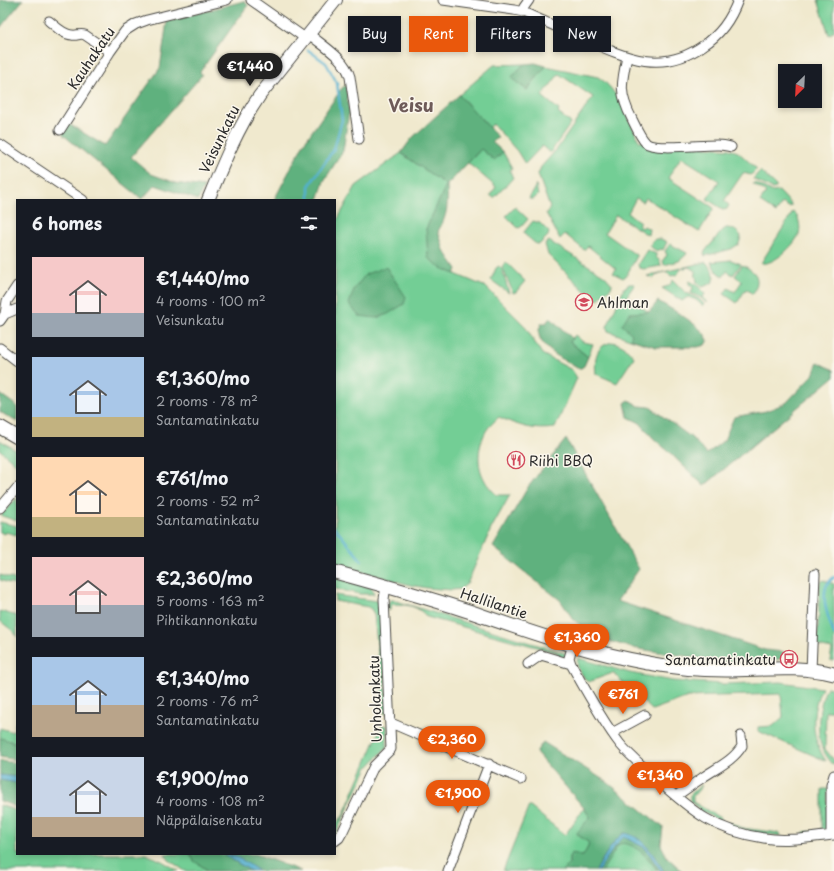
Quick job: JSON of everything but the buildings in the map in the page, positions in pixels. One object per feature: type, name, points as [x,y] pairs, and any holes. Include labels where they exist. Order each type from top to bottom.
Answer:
[{"type":"main road","points":[[0,427],[16,437]]},
{"type":"main road","name":"Hallilantie","points":[[336,572],[465,610],[522,630],[648,663],[682,668],[724,670],[781,668],[811,670],[834,674]]},
{"type":"street","name":"Kauhakatu","points":[[60,130],[110,52],[125,32],[136,24],[147,20],[227,0]]},
{"type":"street","points":[[251,0],[307,36],[348,68],[351,79],[359,139]]},
{"type":"street","name":"Veisunkatu","points":[[208,199],[240,125],[250,109],[336,0]]},
{"type":"street","points":[[443,0],[523,12],[627,57],[659,61],[674,60],[691,54],[707,44],[723,30],[730,20],[738,0]]},
{"type":"street","points":[[523,12],[524,7],[529,0]]},
{"type":"street","points":[[49,21],[73,36],[81,34],[85,35],[110,52]]},
{"type":"street","points":[[627,57],[622,83],[623,97],[631,117],[645,142],[649,145],[660,147],[714,145],[731,147]]},
{"type":"street","points":[[0,144],[82,199]]},
{"type":"street","points":[[3,317],[7,302],[16,288]]},
{"type":"street","points":[[3,317],[16,310]]},
{"type":"street","points":[[0,348],[16,359]]},
{"type":"street","points":[[0,508],[16,489]]},
{"type":"street","points":[[811,670],[815,574]]},
{"type":"street","name":"Unholankatu","points":[[336,840],[343,831],[374,766],[391,749],[391,722],[384,598],[386,586]]},
{"type":"street","points":[[573,644],[569,658],[571,664],[592,703],[612,733],[629,754],[676,796],[702,817],[719,826],[738,833],[774,840],[795,840],[832,835],[831,785],[834,775]]},
{"type":"street","points":[[528,664],[542,655],[571,664]]},
{"type":"street","points":[[612,733],[645,715]]},
{"type":"street","points":[[391,722],[521,779]]},
{"type":"street","points":[[676,796],[720,767],[737,752],[742,746],[741,736]]},
{"type":"street","points":[[448,871],[489,764]]},
{"type":"green space","points":[[0,0],[23,0],[0,28]]},
{"type":"green space","points":[[818,0],[834,0],[834,31],[829,35]]},
{"type":"green space","points":[[244,1],[248,5],[200,72],[202,75],[131,157],[151,174],[176,183],[204,187],[198,199],[155,185],[142,199],[62,134],[69,124],[105,146],[160,68],[167,21]]},
{"type":"green space","points":[[535,63],[546,66],[527,90],[511,78],[524,64]]},
{"type":"green space","points":[[524,64],[511,78],[527,90],[546,66],[598,77],[605,82],[617,97],[639,141],[729,149],[738,152],[757,169],[751,175],[743,173],[724,201],[729,205],[727,209],[724,210],[707,199],[719,181],[681,157],[668,178],[714,208],[699,232],[646,198],[643,202],[636,198],[628,213],[640,222],[638,225],[642,228],[644,226],[649,229],[648,235],[616,215],[605,233],[636,255],[636,258],[626,276],[623,278],[613,273],[616,269],[588,246],[584,250],[565,234],[560,239],[546,213],[550,208],[538,174],[541,167],[557,149],[593,97],[559,74],[542,96],[559,110],[558,113],[571,123],[550,153],[542,146],[525,164],[517,151],[493,124],[489,127],[459,95],[494,65]]},
{"type":"green space","points":[[346,85],[349,112],[343,151],[324,181],[318,199],[275,199],[304,143],[342,88]]},
{"type":"green space","points":[[459,95],[498,137],[492,142],[503,152],[494,160],[481,149],[447,185],[446,215],[438,231],[444,250],[457,269],[455,274],[441,268],[428,258],[426,229],[446,185],[401,153],[412,138]]},
{"type":"green space","points":[[481,149],[494,160],[503,152],[512,168],[510,171],[513,178],[494,198],[490,195],[496,187],[468,163]]},
{"type":"green space","points":[[401,153],[447,185],[426,229],[441,268],[486,287],[524,325],[542,354],[572,370],[577,378],[555,428],[540,429],[526,427],[499,417],[486,431],[482,440],[479,457],[485,481],[497,495],[510,495],[491,529],[467,584],[460,589],[452,590],[427,588],[410,585],[336,564],[336,222],[356,186]]},
{"type":"green space","points":[[760,171],[776,186],[776,188],[772,189],[753,179]]},
{"type":"green space","points":[[755,183],[773,192],[779,191],[791,204],[791,206],[789,207],[782,203],[776,213],[760,202],[766,192],[753,184]]},
{"type":"green space","points":[[536,185],[538,195],[534,199],[529,199],[530,196]]},
{"type":"green space","points":[[515,207],[528,219],[521,227],[518,228],[506,216]]},
{"type":"green space","points":[[793,212],[798,217],[800,226],[797,239],[783,254],[777,258],[766,263],[761,263]]},
{"type":"green space","points":[[533,221],[540,223],[549,232],[548,236],[540,244],[536,244],[524,234]]},
{"type":"green space","points":[[726,228],[735,230],[741,236],[739,244],[731,249],[705,256],[704,253],[706,250]]},
{"type":"green space","points":[[655,239],[661,239],[667,242],[663,250],[661,249],[657,251],[649,246]]},
{"type":"green space","points":[[549,241],[605,276],[612,284],[611,288],[598,300],[591,297],[548,255],[545,244]]},
{"type":"green space","points":[[670,244],[687,253],[679,261],[664,265],[663,260],[667,255],[665,251]]},
{"type":"green space","points":[[647,250],[656,254],[661,266],[644,269],[639,268],[638,264]]},
{"type":"green space","points":[[731,260],[741,264],[733,275],[727,271],[723,277],[716,271],[711,262]]},
{"type":"green space","points":[[506,262],[525,281],[516,292],[513,293],[502,266]]},
{"type":"green space","points":[[706,262],[715,277],[712,283],[703,287],[697,282],[695,271],[689,267],[681,269],[677,275],[671,276],[665,272],[658,274],[654,278],[647,276]]},
{"type":"green space","points":[[742,265],[754,273],[757,284],[753,294],[746,289],[737,303],[724,294],[728,288],[735,292],[742,281],[735,276]]},
{"type":"green space","points":[[499,266],[502,269],[509,293],[491,280],[496,268]]},
{"type":"green space","points":[[386,267],[406,297],[404,304],[388,314],[377,318],[359,316],[349,304],[354,289],[366,274]]},
{"type":"green space","points":[[673,280],[685,292],[699,299],[704,304],[703,306],[696,300],[688,297],[682,301],[662,288],[669,286]]},
{"type":"green space","points":[[689,281],[696,284],[705,294],[703,297],[707,303],[700,297],[691,293],[693,288],[689,284]]},
{"type":"green space","points":[[629,284],[635,284],[626,297],[649,312],[630,339],[608,331],[607,327],[624,288]]},
{"type":"green space","points":[[658,301],[686,318],[705,334],[708,340],[705,345],[698,347],[656,347],[630,339],[632,334],[622,325],[629,313],[649,312]]},
{"type":"green space","points":[[550,318],[572,338],[570,342],[588,357],[584,366],[581,368],[577,368],[556,355],[543,344],[539,330],[542,323],[546,323]]},
{"type":"green space","points":[[575,335],[583,342],[593,344],[588,357],[570,342]]},
{"type":"green space","points":[[613,342],[620,344],[634,357],[617,383],[596,374],[595,363],[597,353],[603,346]]},
{"type":"green space","points":[[818,362],[834,370],[834,377],[704,486],[653,438],[640,423],[628,417],[625,403],[629,400],[639,406],[650,407],[692,438],[707,454],[724,440],[734,417],[766,411],[786,403],[813,375]]},
{"type":"green space","points":[[0,394],[16,405],[16,421],[0,412]]},
{"type":"green space","points":[[566,439],[639,569],[617,601],[765,650],[784,652],[786,655],[780,659],[770,661],[724,662],[632,648],[593,636],[573,619],[560,600],[493,547],[528,487]]},
{"type":"green space","points":[[0,440],[16,450],[16,464],[0,450]]},
{"type":"green space","points":[[16,499],[16,521],[2,516],[2,514]]},
{"type":"green space","points":[[0,522],[16,526],[16,535],[5,532],[4,534],[0,532]]},
{"type":"green space","points":[[0,575],[16,580],[16,586],[0,580]]},
{"type":"green space","points":[[336,577],[372,588],[374,594],[360,594],[336,589]]},
{"type":"green space","points":[[823,580],[834,584],[834,661],[830,660],[832,649],[817,646],[820,583]]},
{"type":"green space","points":[[336,595],[377,601],[381,605],[387,713],[384,713],[374,614],[368,607],[336,601]]},
{"type":"green space","points":[[390,600],[393,600],[567,654],[565,657],[557,657],[558,653],[427,617],[420,610],[412,606],[392,604],[389,611],[388,604]]},
{"type":"green space","points":[[0,611],[16,616],[16,636],[13,631],[0,621]]},
{"type":"green space","points":[[578,658],[630,673],[673,681],[724,684],[781,682],[822,688],[815,706],[814,725],[817,744],[826,761],[758,731],[758,727],[773,726],[783,717],[781,694],[688,697],[652,710],[613,673],[588,682],[578,668]]},
{"type":"green space","points":[[827,687],[834,689],[834,711],[826,711],[825,749],[834,760],[834,766],[823,750],[819,735],[820,709]]},
{"type":"green space","points":[[16,722],[16,743],[0,738],[0,728],[13,732]]},
{"type":"green space","points":[[382,725],[387,726],[387,747],[368,767],[336,833],[336,824],[343,816]]},
{"type":"green space","points":[[0,738],[16,743],[16,760],[0,757]]},
{"type":"green space","points":[[543,742],[607,782],[663,827],[661,845],[667,857],[682,871],[664,871],[643,843],[631,835],[624,833],[612,846],[596,871],[562,871],[569,864],[571,853],[583,856],[588,847],[589,843],[577,833],[590,817],[536,752]]},
{"type":"green space","points":[[0,761],[16,763],[16,777],[0,775]]},
{"type":"green space","points":[[0,780],[16,783],[16,807],[0,801]]},
{"type":"green space","points":[[701,785],[702,786],[693,796],[693,802],[722,819],[720,821],[701,811],[690,801],[690,795]]},
{"type":"green space","points":[[822,789],[828,789],[827,826],[823,833],[804,835],[804,832],[822,830]]},
{"type":"green space","points":[[0,805],[16,811],[16,855],[148,855],[179,871],[0,871]]},
{"type":"green space","points":[[529,806],[565,835],[584,808],[590,817],[578,835],[589,843],[583,856],[569,858],[569,864],[562,871],[503,871]]},
{"type":"green space","points":[[729,822],[743,828],[780,833],[781,836],[742,829],[727,824]]},
{"type":"green space","points":[[624,837],[645,848],[661,871],[658,871],[636,848],[630,845],[619,844],[602,871],[598,871],[616,845]]},
{"type":"green space","points":[[622,843],[638,849],[647,857],[657,871],[602,871],[616,847]]},
{"type":"green space","points":[[166,855],[191,855],[199,864],[209,871],[185,871],[169,860]]},
{"type":"green space","points":[[191,855],[224,855],[251,871],[209,871],[194,861]]},
{"type":"green space","points":[[231,855],[259,855],[301,871],[259,871]]},
{"type":"water","points":[[0,775],[16,777],[16,783],[0,780]]},
{"type":"water","points":[[624,833],[643,842],[664,871],[661,871],[645,848],[624,837],[616,845],[598,871],[596,871],[612,845]]},
{"type":"water","points":[[225,855],[233,856],[259,871],[251,871]]},
{"type":"waterway","points":[[308,50],[326,63],[337,83],[342,120],[334,149],[309,186],[309,199]]},
{"type":"waterway","points":[[336,529],[362,561]]},
{"type":"waterway","points":[[834,577],[829,582],[825,593],[825,605],[834,635]]},
{"type":"place","name":"Ahlman","points":[[584,302]]},
{"type":"place","name":"Riihi BBQ","points":[[516,460]]},
{"type":"place","name":"Santamatinkatu","points":[[789,659]]},
{"type":"district","name":"Veisu","points":[[411,104]]}]
